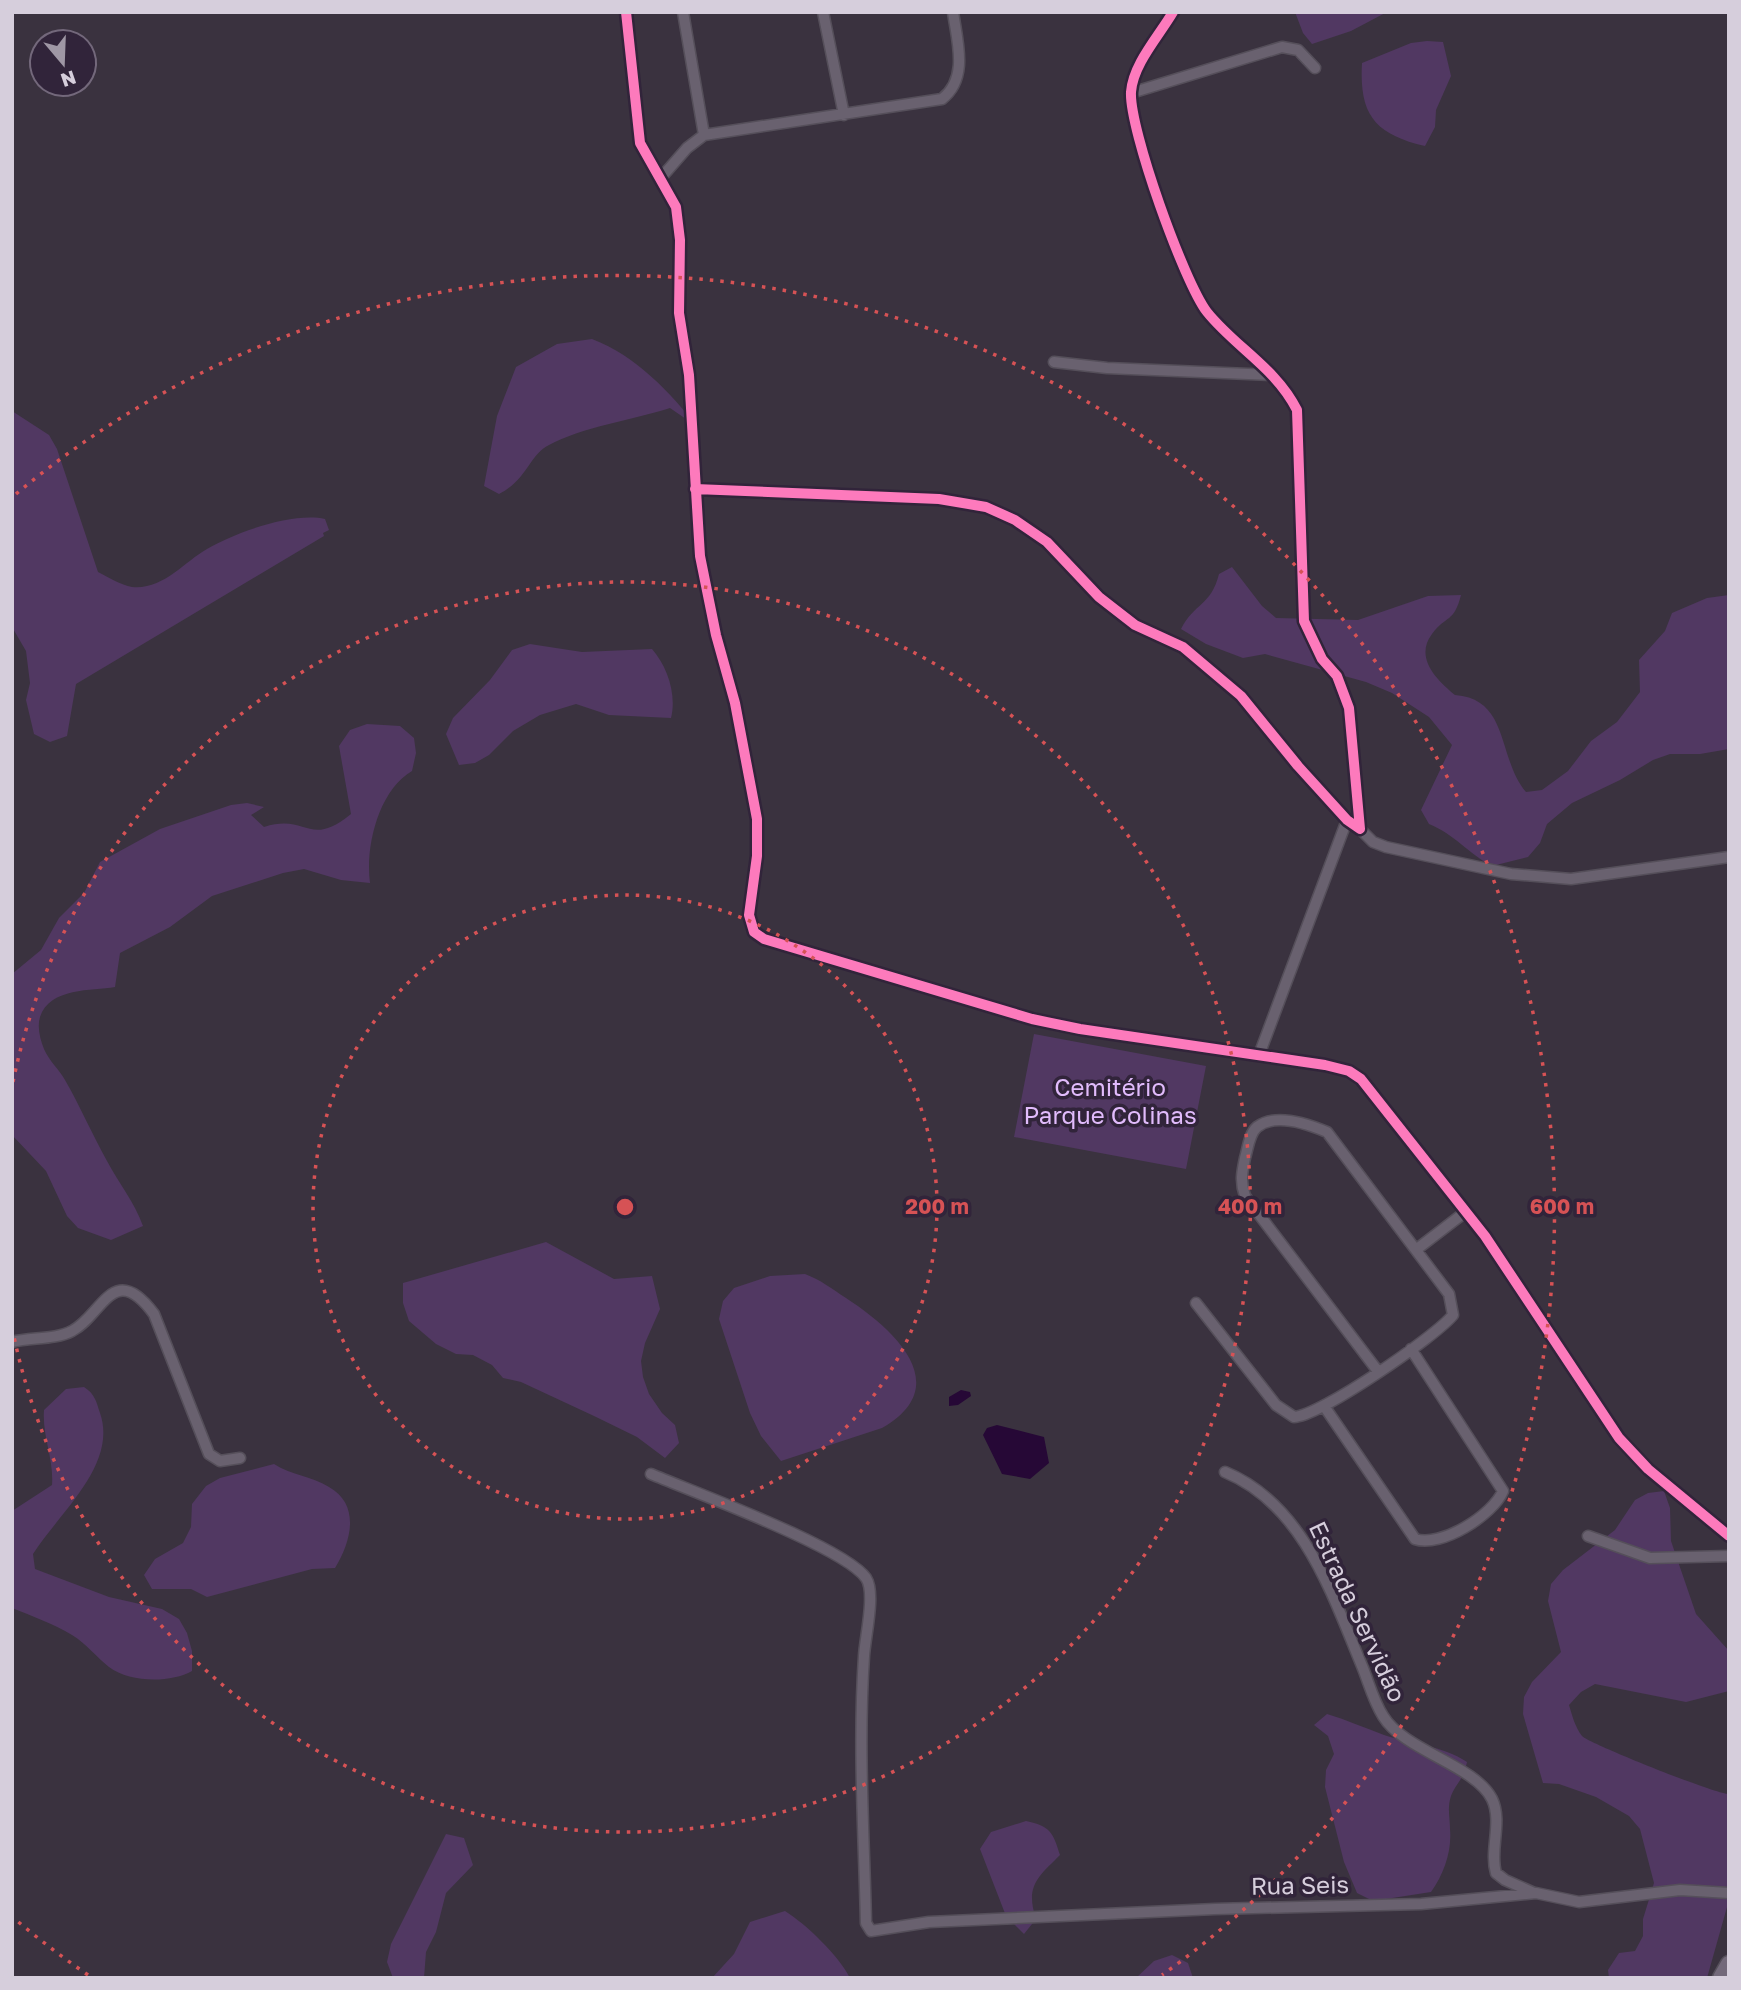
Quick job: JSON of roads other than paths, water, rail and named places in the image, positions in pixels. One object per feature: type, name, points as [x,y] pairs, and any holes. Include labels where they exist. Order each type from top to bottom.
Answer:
[{"type":"main road","points":[[1721,1978],[1729,1964]]},
{"type":"street","points":[[626,12],[633,51],[640,143],[676,207],[679,229],[679,313],[690,374],[695,488],[704,585],[735,703],[757,819],[757,856],[749,915],[754,932],[764,939],[1032,1018],[1080,1029],[1325,1065],[1349,1071],[1361,1079],[1512,1273],[1619,1438],[1648,1469],[1729,1536]]},
{"type":"street","points":[[683,12],[704,135]]},
{"type":"street","points":[[823,12],[844,115]]},
{"type":"street","points":[[660,179],[687,148],[704,135],[928,103],[949,94],[960,70],[954,12]]},
{"type":"street","points":[[1173,12],[1135,73],[1131,93],[1137,127],[1167,223],[1194,293],[1217,324],[1272,374],[1297,410],[1304,621],[1321,659],[1337,676],[1349,708],[1360,829]]},
{"type":"street","points":[[1131,93],[1283,47],[1298,50],[1315,68]]},
{"type":"street","points":[[1054,362],[1107,368],[1272,374]]},
{"type":"street","points":[[695,488],[939,499],[986,507],[1015,520],[1047,542],[1108,604],[1135,625],[1183,647],[1241,696],[1261,723],[1347,820],[1373,842],[1386,847],[1511,873],[1571,879],[1729,857]]},
{"type":"street","points":[[1259,1055],[1347,820]]},
{"type":"street","points":[[1196,1303],[1286,1414],[1302,1417],[1324,1406],[1411,1349],[1446,1323],[1454,1307],[1449,1294],[1326,1132],[1307,1124],[1268,1122],[1257,1128],[1250,1137],[1241,1177],[1245,1196],[1377,1370]]},
{"type":"street","points":[[1417,1249],[1464,1213]]},
{"type":"street","points":[[12,1342],[71,1332],[80,1326],[107,1295],[117,1292],[131,1294],[144,1301],[154,1314],[209,1454],[220,1461],[240,1458]]},
{"type":"street","points":[[1324,1406],[1415,1539],[1432,1543],[1448,1536],[1493,1506],[1503,1492],[1411,1349]]},
{"type":"street","name":"Estrada Servidão","points":[[1225,1472],[1251,1482],[1287,1516],[1334,1600],[1385,1719],[1405,1737],[1461,1773],[1491,1797],[1496,1816],[1496,1873],[1505,1881],[1536,1893]]},
{"type":"street","name":"Rua Seis","points":[[651,1474],[821,1546],[867,1579],[871,1595],[863,1672],[862,1766],[866,1923],[871,1931],[929,1922],[1215,1909],[1421,1904],[1536,1893],[1579,1902],[1680,1890],[1729,1893]]},
{"type":"street","points":[[1588,1536],[1650,1558],[1729,1556]]},
{"type":"park label","name":"Cemitério Parque Colinas","points":[[1110,1102]]}]
